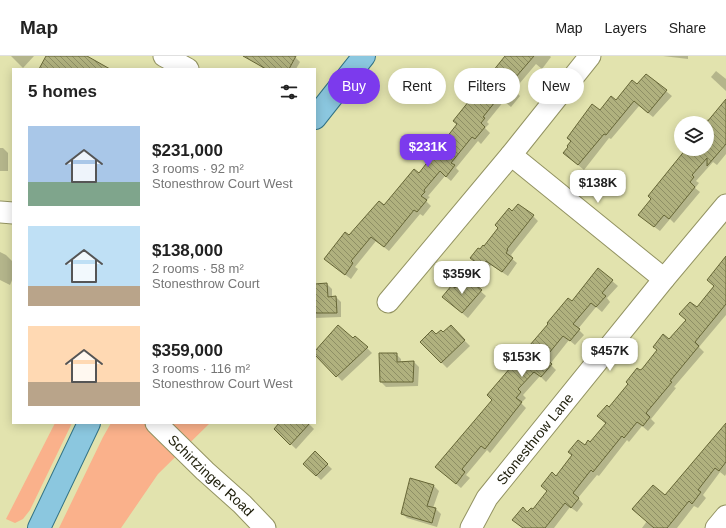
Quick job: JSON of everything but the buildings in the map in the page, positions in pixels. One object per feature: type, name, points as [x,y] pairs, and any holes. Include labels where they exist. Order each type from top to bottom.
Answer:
[{"type":"main road","points":[[316,117],[364,56]]},
{"type":"main road","points":[[39,528],[89,424]]},
{"type":"street","points":[[164,56],[186,68]]},
{"type":"street","points":[[388,302],[511,155],[590,56]]},
{"type":"street","points":[[511,155],[664,278]]},
{"type":"street","name":"Stonesthrow Lane","points":[[471,528],[487,498],[664,278],[726,205]]},
{"type":"street","points":[[0,212],[12,213]]},
{"type":"street","name":"Schirtzinger Road","points":[[157,424],[205,471],[242,504],[265,528]]},
{"type":"street","points":[[716,528],[726,516]]},
{"type":"shaded area","points":[[54,424],[72,424],[30,510],[23,519],[15,523],[6,519]]},
{"type":"shaded area","points":[[110,424],[209,424],[158,474],[121,528],[59,528]]}]
